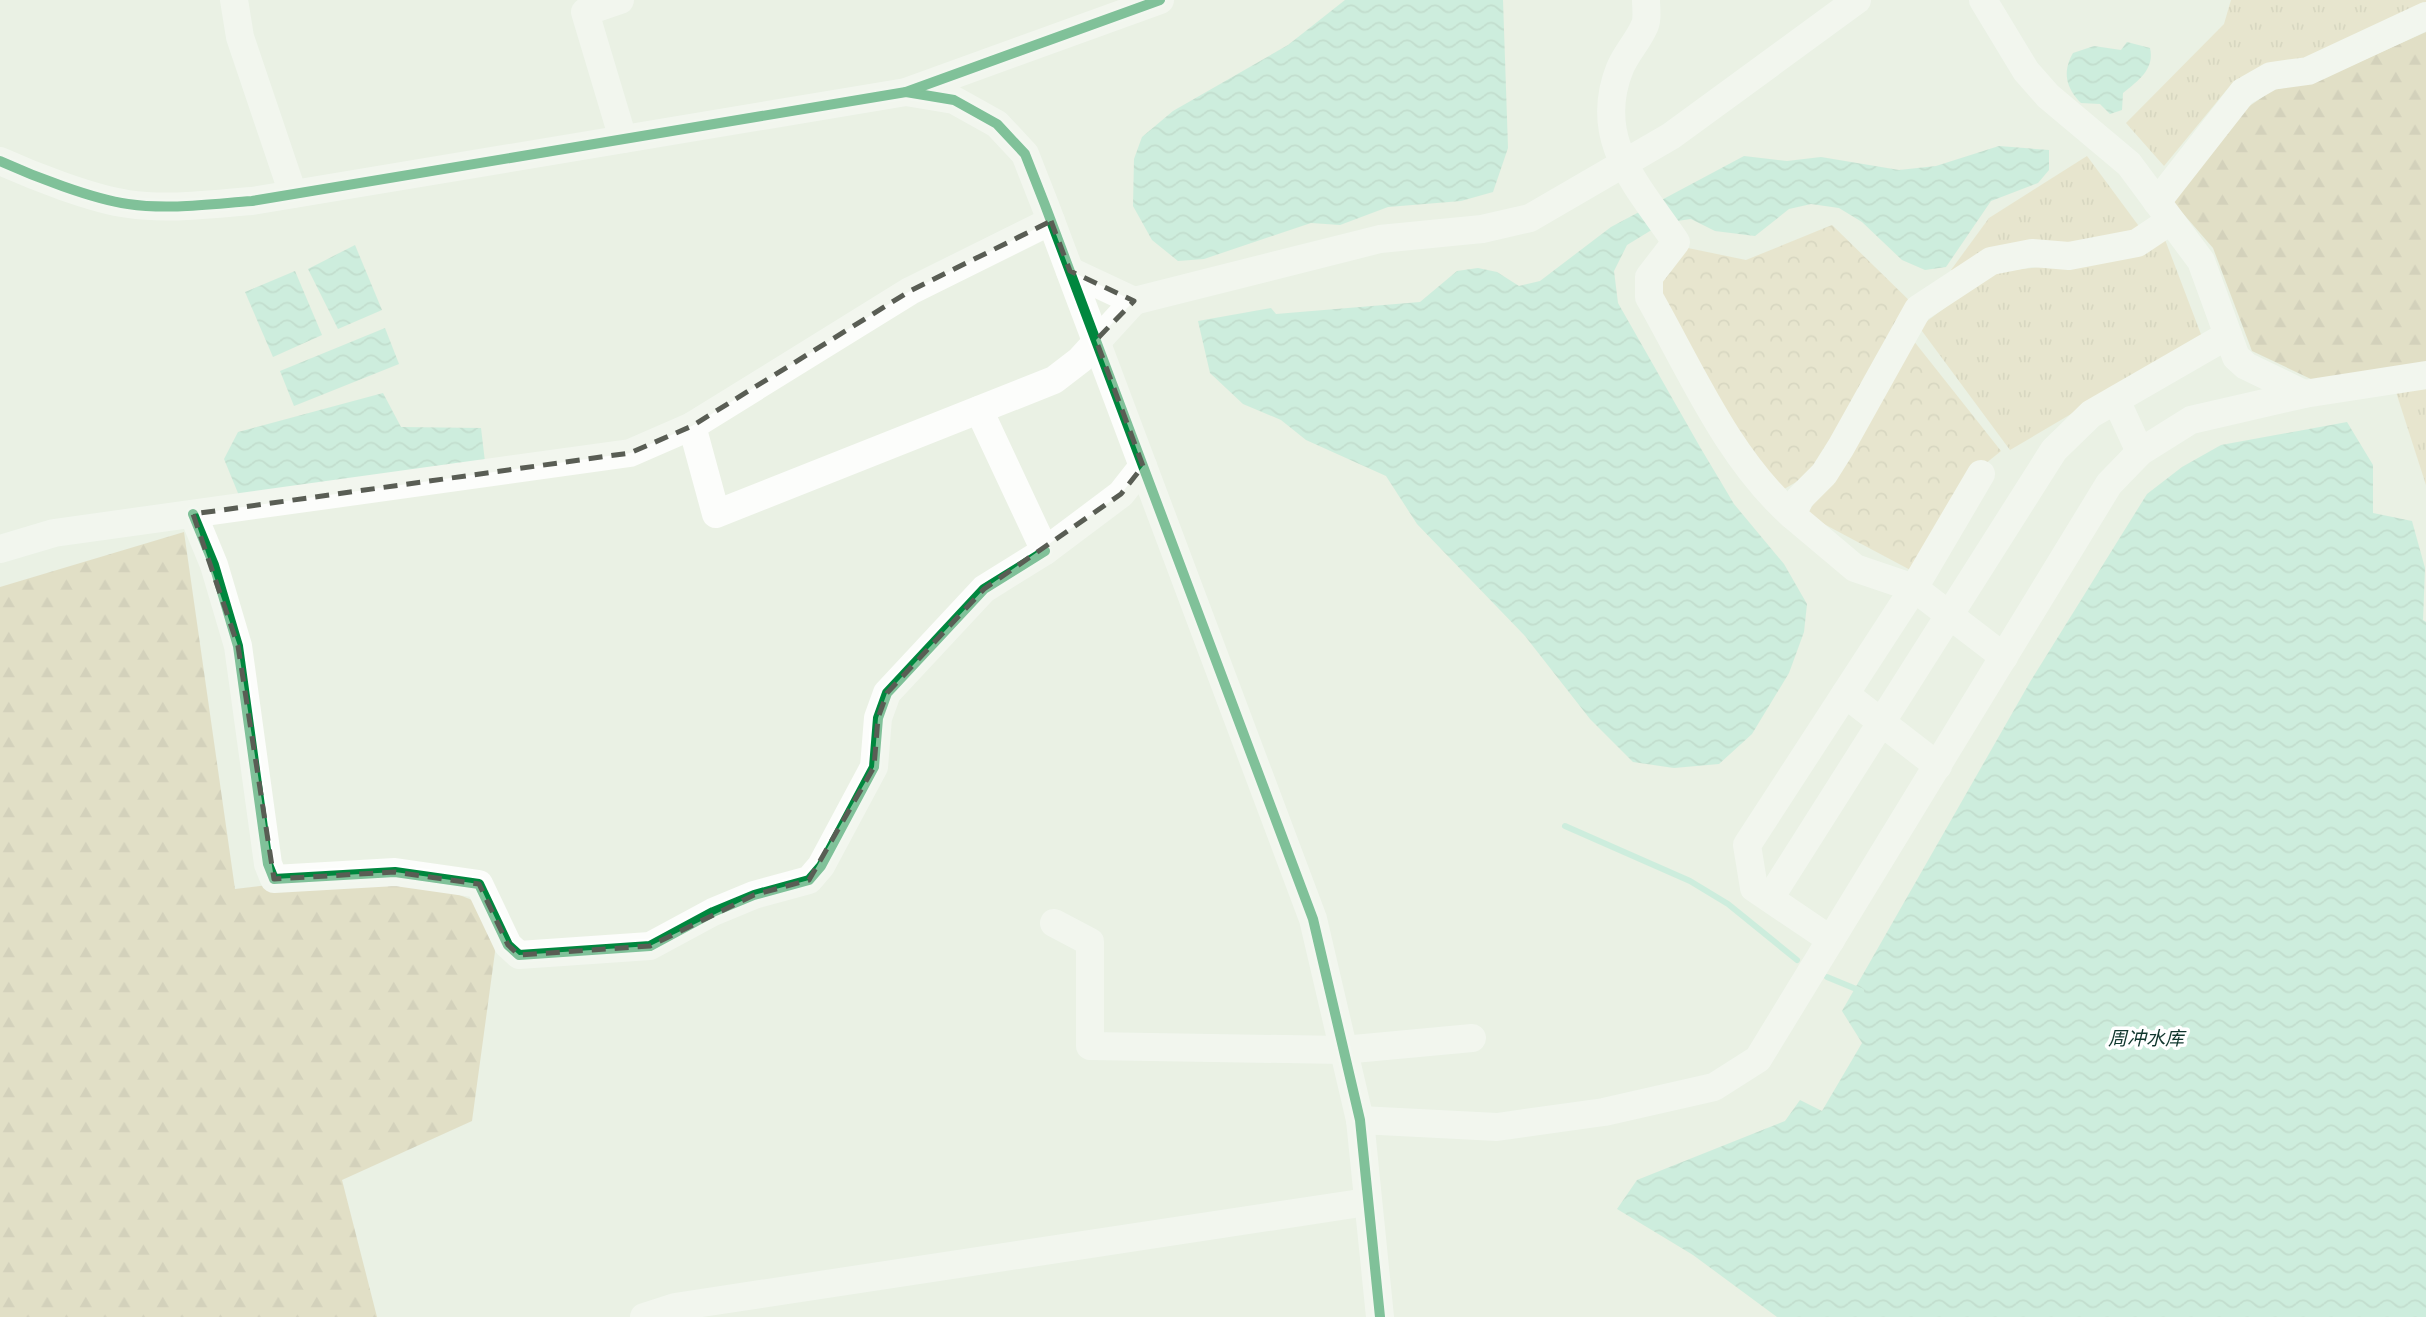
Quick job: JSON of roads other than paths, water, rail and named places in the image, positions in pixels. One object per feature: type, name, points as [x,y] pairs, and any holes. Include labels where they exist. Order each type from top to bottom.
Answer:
[{"type":"street","points":[[234,0],[240,37],[293,194]]},
{"type":"street","points":[[620,0],[585,12],[623,139]]},
{"type":"street","points":[[1646,0],[1646,25],[1628,48],[1616,79],[1609,122],[1623,164],[1676,242],[1649,276],[1649,297],[1738,452],[1769,495],[1855,568],[1914,588],[2004,657]]},
{"type":"street","points":[[692,426],[716,514],[1054,380],[1080,360],[1134,302],[1380,239],[1482,229],[1530,218],[1671,136],[1857,0]]},
{"type":"street","points":[[1983,0],[2026,71],[2048,96],[2129,164],[2201,261],[2236,357],[2246,366],[2304,394]]},
{"type":"street","points":[[0,161],[29,175],[127,204],[187,206],[293,194],[906,92],[1155,1]]},
{"type":"street","points":[[1792,515],[1800,498],[1824,474],[1841,447],[1918,309],[1991,261],[2032,253],[2070,256],[2137,243],[2164,211],[2244,92],[2271,76],[2308,71],[2426,16]]},
{"type":"street","points":[[906,92],[954,100],[997,124],[1025,155],[1051,221],[1313,919],[1360,1120],[1380,1317]]},
{"type":"street","points":[[0,549],[54,533],[630,453],[692,426],[910,290],[1051,221]]},
{"type":"street","points":[[1070,271],[1134,302]]},
{"type":"street","points":[[1770,898],[2054,450],[2091,414],[2228,335]]},
{"type":"street","points":[[1360,1120],[1497,1127],[1604,1112],[1714,1087],[1758,1059],[2109,484],[2140,452],[2191,420],[2304,394],[2426,376]]},
{"type":"street","points":[[2116,400],[2140,452]]},
{"type":"street","points":[[979,410],[1045,551]]},
{"type":"street","points":[[193,514],[214,565],[238,646],[268,864],[274,879],[395,872],[479,884],[508,946],[519,955],[650,946],[713,912],[754,895],[809,880],[821,866],[874,767],[878,718],[887,693],[984,589],[1045,551],[1121,494],[1143,466]]},
{"type":"street","points":[[1825,949],[1770,898],[1754,888],[1747,845],[1914,588],[1981,474]]},
{"type":"street","points":[[1845,694],[1938,766]]},
{"type":"street","points":[[1054,923],[1090,942],[1090,1046],[1343,1050],[1472,1038]]},
{"type":"street","points":[[644,1317],[675,1307],[1367,1202]]},
{"type":"water","points":[[1345,0],[1503,0],[1508,148],[1493,192],[1461,201],[1388,207],[1340,225],[1311,223],[1204,259],[1178,261],[1152,240],[1133,206],[1134,159],[1142,137],[1173,111],[1288,45]]},
{"type":"water","points":[[2127,42],[2150,48],[2151,55],[2144,74],[2123,93],[2122,110],[2110,114],[2100,104],[2081,103],[2067,80],[2073,53],[2094,46],[2121,50]]},
{"type":"water","points":[[1999,146],[2049,150],[2049,170],[2038,183],[1991,201],[1946,267],[1925,270],[1902,260],[1862,222],[1839,208],[1811,204],[1789,209],[1755,236],[1715,231],[1691,219],[1663,223],[1627,245],[1614,271],[1618,303],[1700,447],[1734,504],[1784,564],[1807,604],[1804,632],[1789,673],[1752,734],[1719,764],[1674,768],[1633,762],[1590,719],[1525,636],[1417,524],[1386,476],[1306,440],[1281,420],[1243,404],[1210,373],[1198,321],[1271,308],[1276,314],[1420,302],[1457,271],[1478,268],[1497,272],[1519,286],[1540,281],[1611,227],[1744,156],[1787,161],[1821,157],[1899,170],[1936,166]]},
{"type":"water","points":[[355,245],[382,310],[338,329],[308,269]]},
{"type":"water","points":[[295,271],[322,335],[273,357],[245,292]]},
{"type":"water","points":[[385,328],[399,364],[294,406],[280,371]]},
{"type":"water","points":[[383,393],[401,427],[481,428],[485,462],[240,498],[224,459],[238,432]]},
{"type":"water","name":"周冲水库","points":[[2347,422],[2373,465],[2373,513],[2412,521],[2425,568],[2426,1317],[1777,1317],[1693,1255],[1617,1209],[1637,1180],[1785,1121],[1800,1100],[1822,1111],[1862,1043],[1842,1011],[2030,682],[2147,494],[2182,467],[2221,445]]},
{"type":"waterway","points":[[1565,826],[1690,881],[1728,904],[1797,960]]},
{"type":"waterway","points":[[1827,977],[1861,991]]}]
